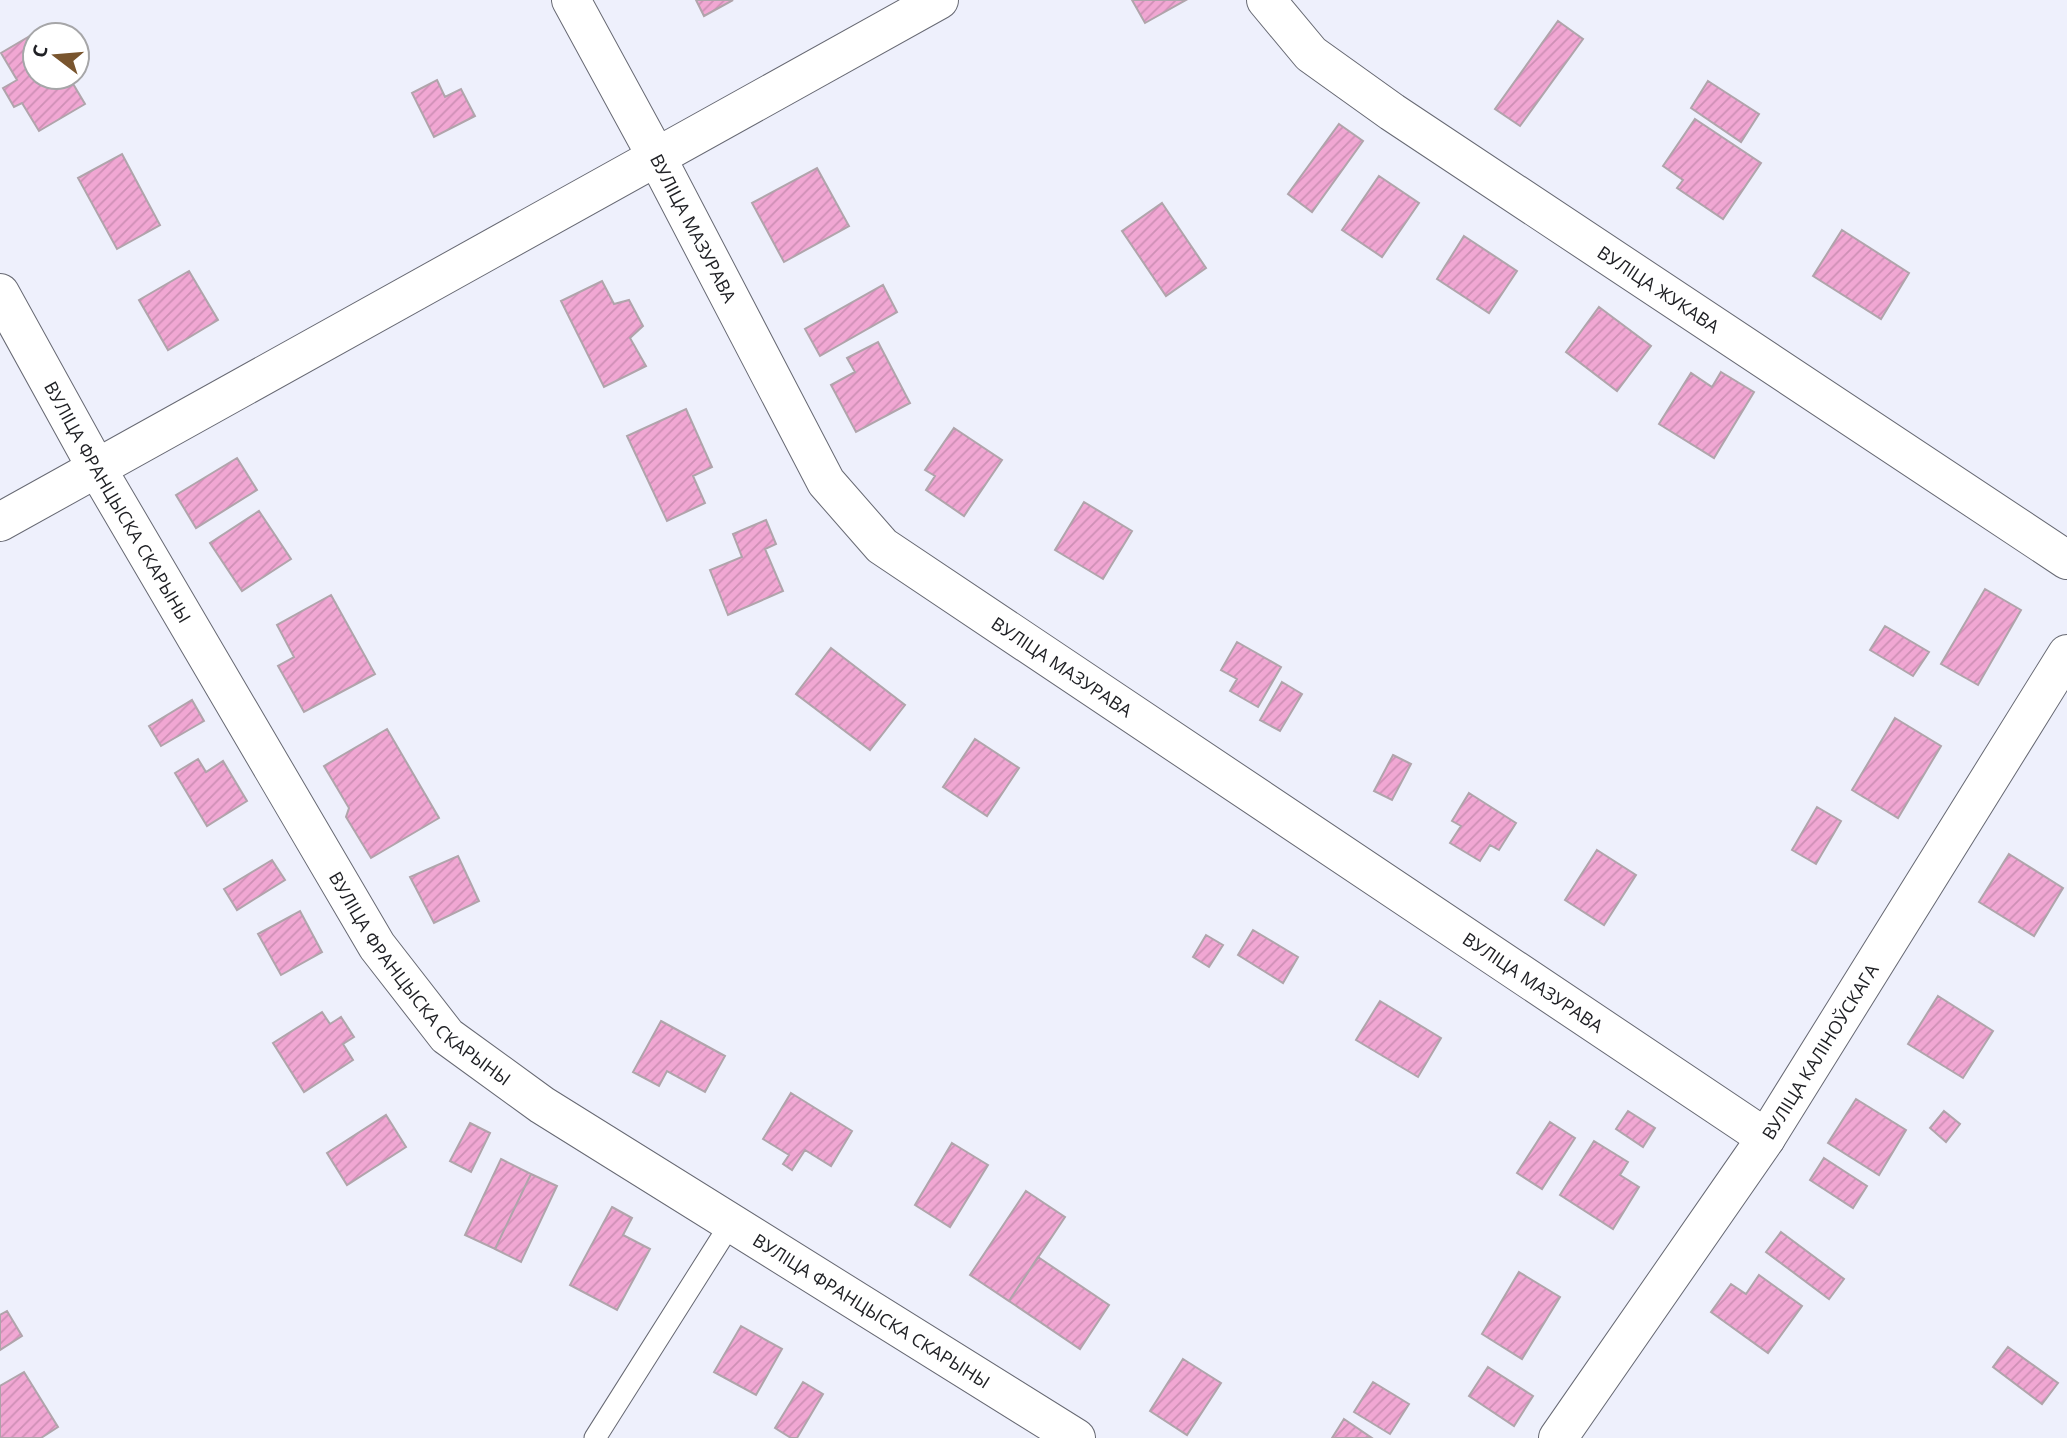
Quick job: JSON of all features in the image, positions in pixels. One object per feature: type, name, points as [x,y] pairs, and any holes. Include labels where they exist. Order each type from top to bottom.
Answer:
[{"type":"street","name":"ВУЛІЦА МАЗУРАВА","points":[[571,0],[656,156],[826,482],[882,546],[1766,1138]]},
{"type":"street","points":[[0,522],[939,0]]},
{"type":"street","name":"ВУЛІЦА ЖУКАВА","points":[[1266,0],[1311,54],[1392,112],[2067,560]]},
{"type":"street","name":"ВУЛІЦА ФРАНЦЫСКА СКАРЫНЫ","points":[[0,293],[96,467],[377,946],[447,1036],[542,1105],[1076,1438]]},
{"type":"street","name":"ВУЛІЦА КАЛІНОЎСКАГА","points":[[1558,1438],[1766,1138],[2067,654]]},
{"type":"lane","points":[[595,1438],[731,1223]]},
{"type":"building","points":[[696,0],[733,0],[704,16]]},
{"type":"building","points":[[1132,0],[1186,0],[1145,23]]},
{"type":"building","points":[[1558,21],[1583,39],[1520,126],[1495,109]]},
{"type":"building","points":[[21,41],[21,91],[77,91],[85,104],[39,131],[22,103],[14,107],[3,88],[17,80],[1,53]]},
{"type":"building","points":[[437,80],[445,97],[461,89],[475,116],[434,137],[412,93]]},
{"type":"building","points":[[1708,81],[1759,114],[1741,142],[1691,108]]},
{"type":"building","points":[[1695,119],[1761,163],[1723,219],[1677,188],[1683,180],[1663,166]]},
{"type":"building","points":[[1339,124],[1363,141],[1312,212],[1288,194]]},
{"type":"building","points":[[122,154],[160,225],[117,249],[78,178]]},
{"type":"building","points":[[817,168],[849,226],[784,262],[752,203]]},
{"type":"building","points":[[1379,176],[1419,203],[1382,257],[1342,230]]},
{"type":"building","points":[[1162,203],[1206,268],[1166,296],[1122,231]]},
{"type":"building","points":[[1842,230],[1909,273],[1881,319],[1813,276]]},
{"type":"building","points":[[1464,236],[1517,271],[1489,313],[1437,279]]},
{"type":"building","points":[[189,271],[218,320],[168,350],[139,300]]},
{"type":"building","points":[[602,281],[614,304],[629,300],[643,326],[630,338],[646,366],[604,387],[561,301]]},
{"type":"building","points":[[883,285],[897,312],[820,356],[805,329]]},
{"type":"building","points":[[1599,307],[1651,346],[1617,391],[1566,352]]},
{"type":"building","points":[[878,342],[910,403],[856,432],[831,385],[855,372],[847,358]]},
{"type":"building","points":[[1721,372],[1754,392],[1714,458],[1659,424],[1691,373],[1712,387]]},
{"type":"building","points":[[686,409],[712,467],[693,476],[705,503],[667,521],[627,436]]},
{"type":"building","points":[[954,428],[1002,460],[964,516],[926,490],[935,476],[925,470]]},
{"type":"building","points":[[237,458],[257,490],[196,528],[176,495]]},
{"type":"building","points":[[1084,502],[1132,531],[1103,579],[1055,550]]},
{"type":"building","points":[[259,511],[291,559],[242,591],[210,543]]},
{"type":"building","points":[[766,520],[776,544],[765,549],[783,591],[728,615],[710,570],[742,557],[733,534]]},
{"type":"building","points":[[1985,589],[2021,610],[1978,685],[1941,664]]},
{"type":"building","points":[[331,595],[375,674],[304,712],[278,666],[294,657],[277,625]]},
{"type":"building","points":[[1885,626],[1929,652],[1913,676],[1870,650]]},
{"type":"building","points":[[1237,642],[1281,667],[1258,707],[1230,691],[1237,679],[1221,670]]},
{"type":"building","points":[[831,648],[905,705],[870,750],[796,694]]},
{"type":"building","points":[[1282,682],[1302,694],[1280,731],[1260,720]]},
{"type":"building","points":[[192,700],[204,721],[161,746],[149,726]]},
{"type":"building","points":[[1895,718],[1941,746],[1898,818],[1852,790]]},
{"type":"building","points":[[387,729],[439,818],[371,858],[346,817],[349,808],[324,766]]},
{"type":"building","points":[[975,739],[1019,768],[987,816],[943,787]]},
{"type":"building","points":[[1393,755],[1411,764],[1392,800],[1374,791]]},
{"type":"building","points":[[198,759],[206,772],[223,761],[247,801],[207,826],[175,773]]},
{"type":"building","points":[[1469,793],[1516,823],[1499,850],[1490,845],[1480,861],[1450,843],[1461,826],[1452,821]]},
{"type":"building","points":[[1817,807],[1841,821],[1816,864],[1792,850]]},
{"type":"building","points":[[1597,850],[1636,875],[1604,925],[1565,900]]},
{"type":"building","points":[[2009,854],[2063,888],[2034,936],[1979,902]]},
{"type":"building","points":[[458,856],[479,901],[434,923],[410,877]]},
{"type":"building","points":[[272,860],[285,880],[237,910],[224,889]]},
{"type":"building","points":[[300,911],[322,952],[281,975],[258,934]]},
{"type":"building","points":[[1253,930],[1298,957],[1283,983],[1238,955]]},
{"type":"building","points":[[1206,935],[1223,945],[1209,967],[1193,957]]},
{"type":"building","points":[[1938,996],[1993,1031],[1963,1078],[1908,1044]]},
{"type":"building","points":[[1380,1001],[1441,1038],[1418,1077],[1356,1040]]},
{"type":"building","points":[[322,1012],[330,1024],[341,1017],[354,1037],[343,1044],[353,1060],[304,1092],[273,1043]]},
{"type":"building","points":[[661,1021],[725,1056],[705,1092],[667,1071],[659,1086],[633,1072]]},
{"type":"building","points":[[791,1093],[852,1131],[831,1166],[805,1150],[792,1170],[783,1164],[789,1155],[763,1139]]},
{"type":"building","points":[[1856,1099],[1906,1130],[1879,1175],[1828,1143]]},
{"type":"building","points":[[1628,1111],[1655,1128],[1643,1147],[1616,1129]]},
{"type":"building","points":[[1944,1111],[1960,1124],[1946,1142],[1930,1128]]},
{"type":"building","points":[[386,1115],[406,1147],[347,1185],[327,1153]]},
{"type":"building","points":[[1550,1122],[1575,1138],[1542,1189],[1517,1173]]},
{"type":"building","points":[[470,1123],[490,1133],[471,1172],[450,1161]]},
{"type":"building","points":[[1594,1141],[1628,1162],[1620,1175],[1639,1187],[1613,1229],[1560,1195]]},
{"type":"building","points":[[952,1143],[988,1165],[950,1227],[915,1205]]},
{"type":"building","points":[[1824,1158],[1867,1186],[1853,1208],[1810,1180]]},
{"type":"building","points":[[501,1159],[531,1174],[495,1249],[465,1235]]},
{"type":"building","points":[[531,1174],[557,1186],[521,1262],[495,1249]]},
{"type":"building","points":[[1026,1191],[1065,1217],[1009,1301],[970,1275]]},
{"type":"building","points":[[612,1207],[632,1218],[623,1235],[650,1249],[617,1310],[570,1285]]},
{"type":"building","points":[[1781,1232],[1844,1279],[1829,1299],[1766,1252]]},
{"type":"building","points":[[1038,1257],[1109,1305],[1080,1349],[1009,1301]]},
{"type":"building","points":[[1519,1272],[1560,1297],[1522,1359],[1482,1334]]},
{"type":"building","points":[[1759,1275],[1802,1306],[1768,1353],[1711,1312],[1731,1284],[1746,1294]]},
{"type":"building","points":[[7,1311],[22,1336],[0,1350],[0,1315]]},
{"type":"building","points":[[741,1326],[782,1349],[756,1395],[714,1372]]},
{"type":"building","points":[[2008,1347],[2058,1383],[2042,1404],[1993,1367]]},
{"type":"building","points":[[1183,1359],[1221,1383],[1187,1435],[1150,1411]]},
{"type":"building","points":[[1488,1367],[1533,1396],[1514,1426],[1469,1396]]},
{"type":"building","points":[[24,1372],[58,1427],[41,1438],[0,1438],[0,1386]]},
{"type":"building","points":[[803,1382],[823,1394],[797,1438],[791,1438],[775,1428]]},
{"type":"building","points":[[1373,1382],[1409,1404],[1390,1434],[1354,1412]]},
{"type":"building","points":[[1344,1419],[1372,1438],[1332,1438]]}]
